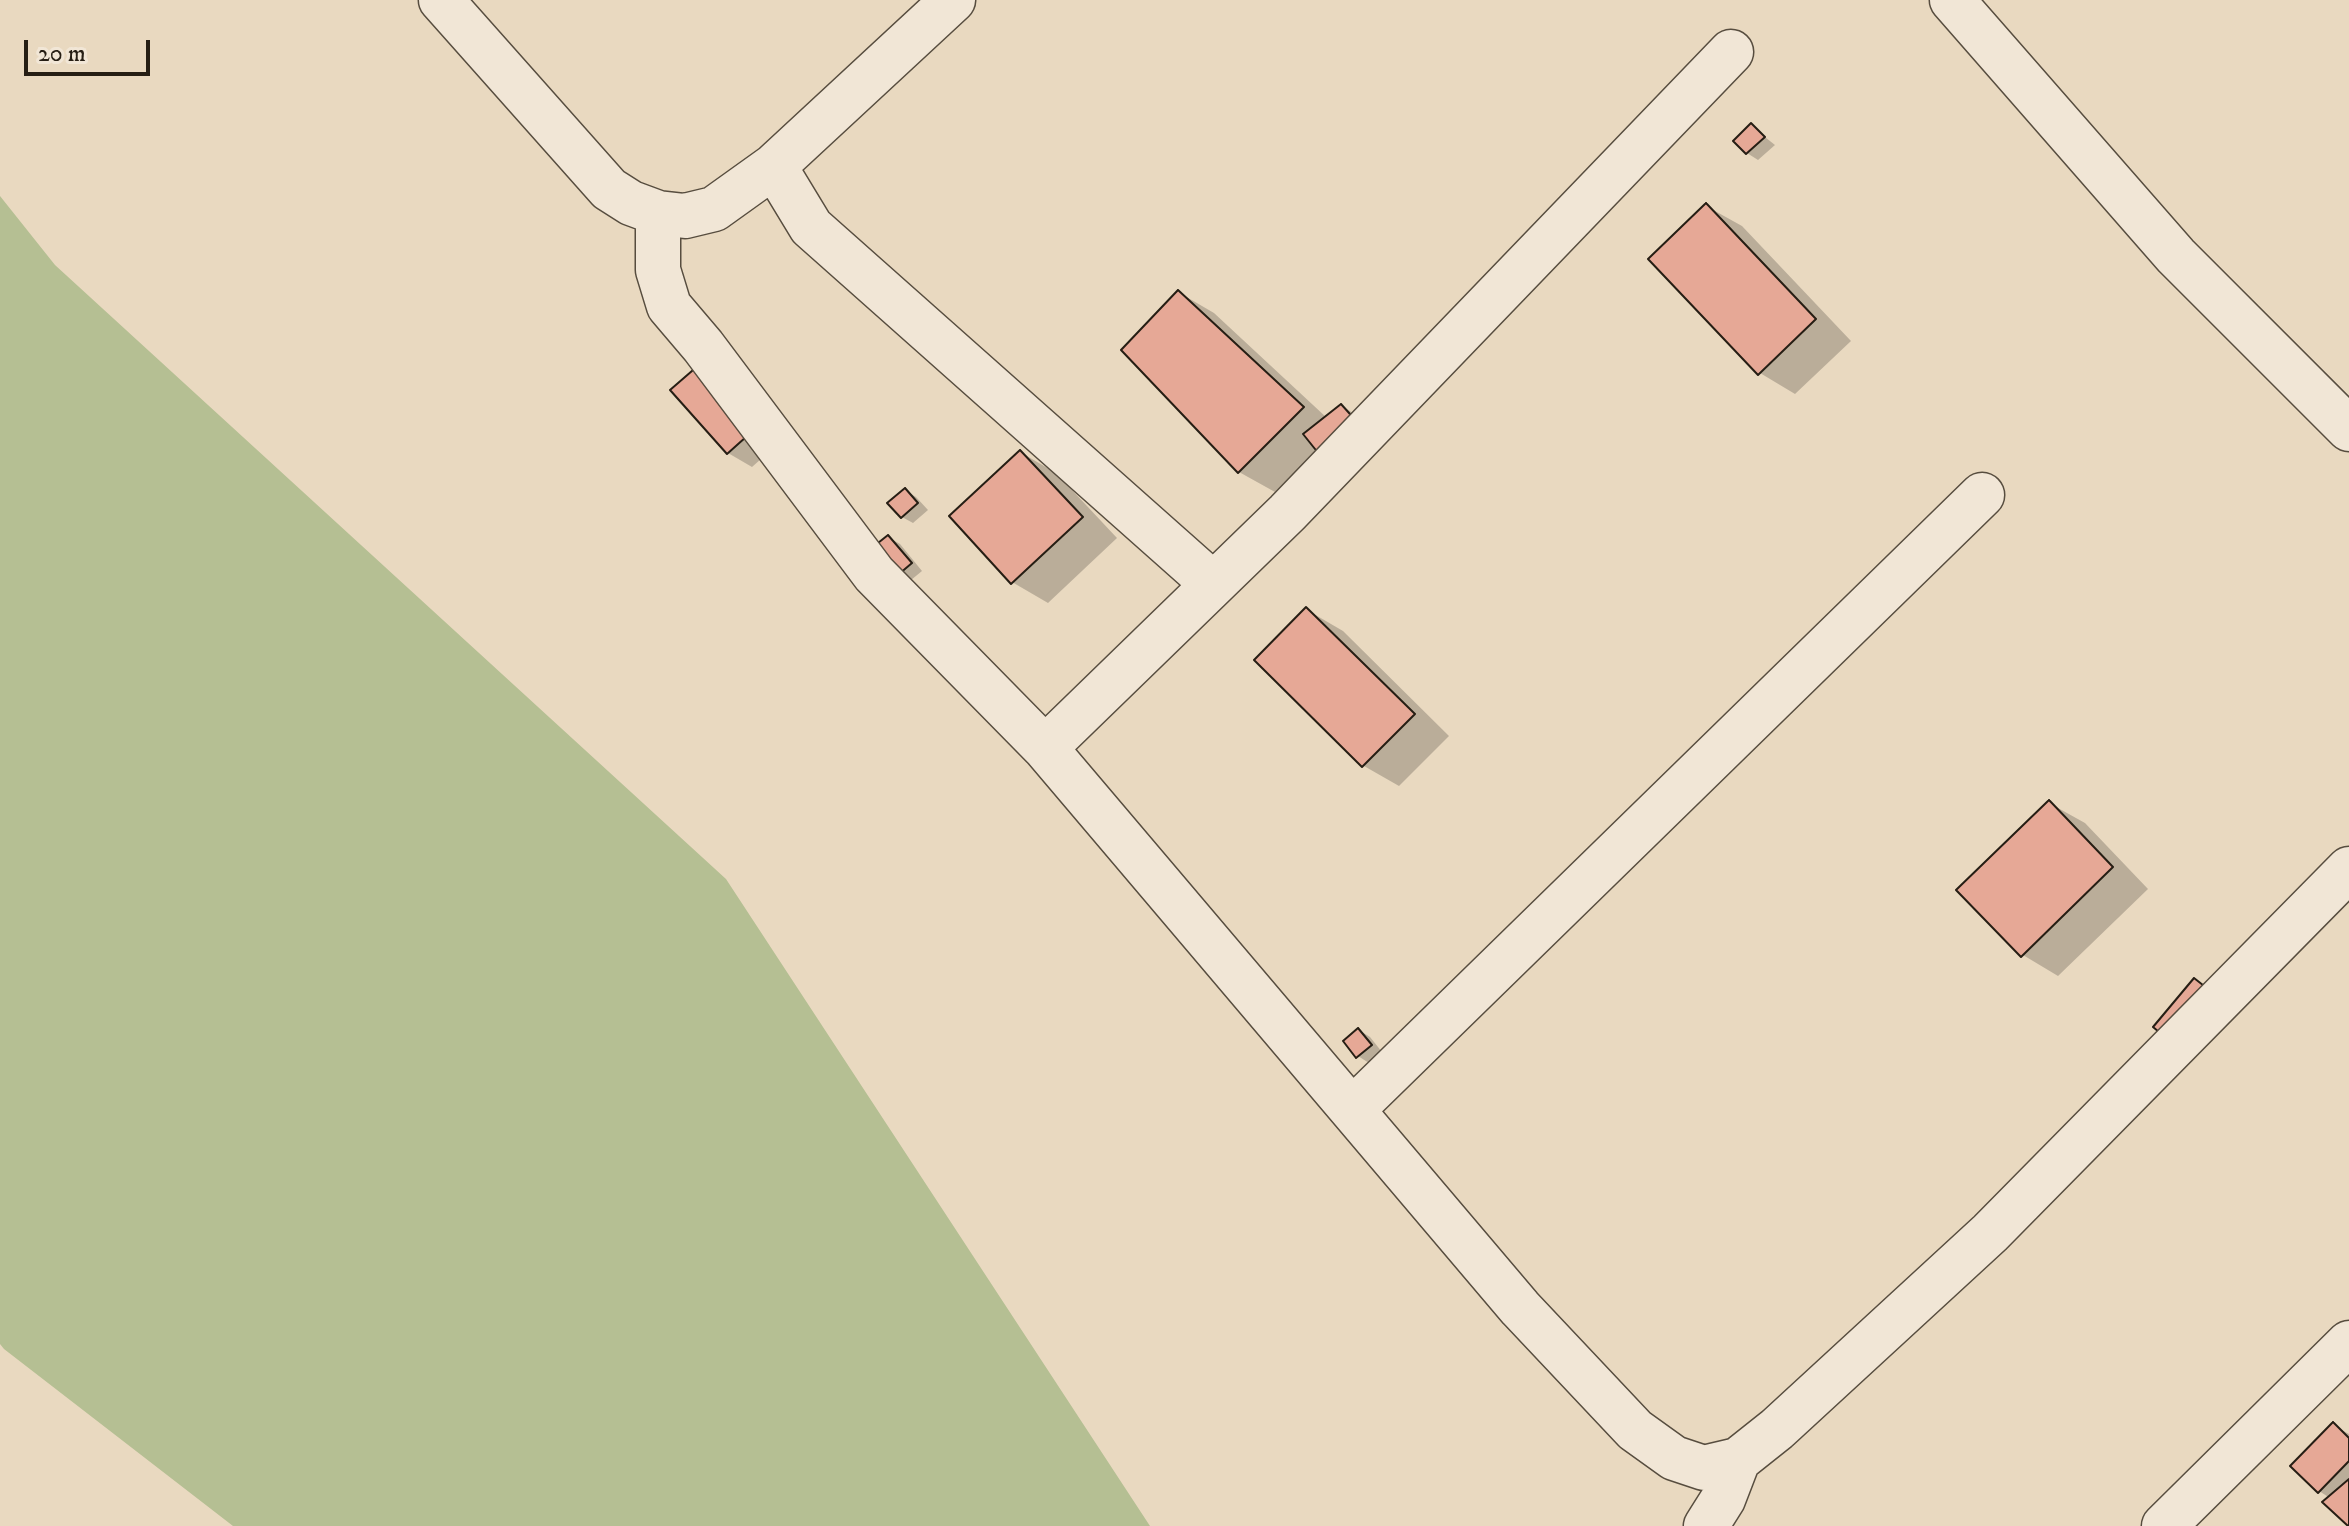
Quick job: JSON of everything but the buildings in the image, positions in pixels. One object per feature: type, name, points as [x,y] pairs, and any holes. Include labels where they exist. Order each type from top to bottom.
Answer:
[{"type":"street","points":[[441,0],[609,189],[631,203],[658,213],[685,216],[714,209],[774,166],[953,0]]},
{"type":"street","points":[[1952,0],[2176,256],[2349,429]]},
{"type":"street","points":[[1045,748],[1287,513],[1731,52]]},
{"type":"street","points":[[774,166],[811,227],[1213,584]]},
{"type":"street","points":[[658,213],[658,270],[669,306],[703,346],[874,574],[1045,748],[1520,1308],[1635,1430],[1674,1458],[1704,1468],[1738,1460],[1777,1429],[1990,1233],[2349,869]]},
{"type":"street","points":[[1352,1110],[1982,495]]},
{"type":"street","points":[[2164,1526],[2349,1343]]},
{"type":"street","points":[[1706,1526],[1723,1499],[1738,1460]]},
{"type":"green space","points":[[0,196],[55,265],[726,879],[1150,1526],[233,1526],[4,1349],[0,1344]]}]
